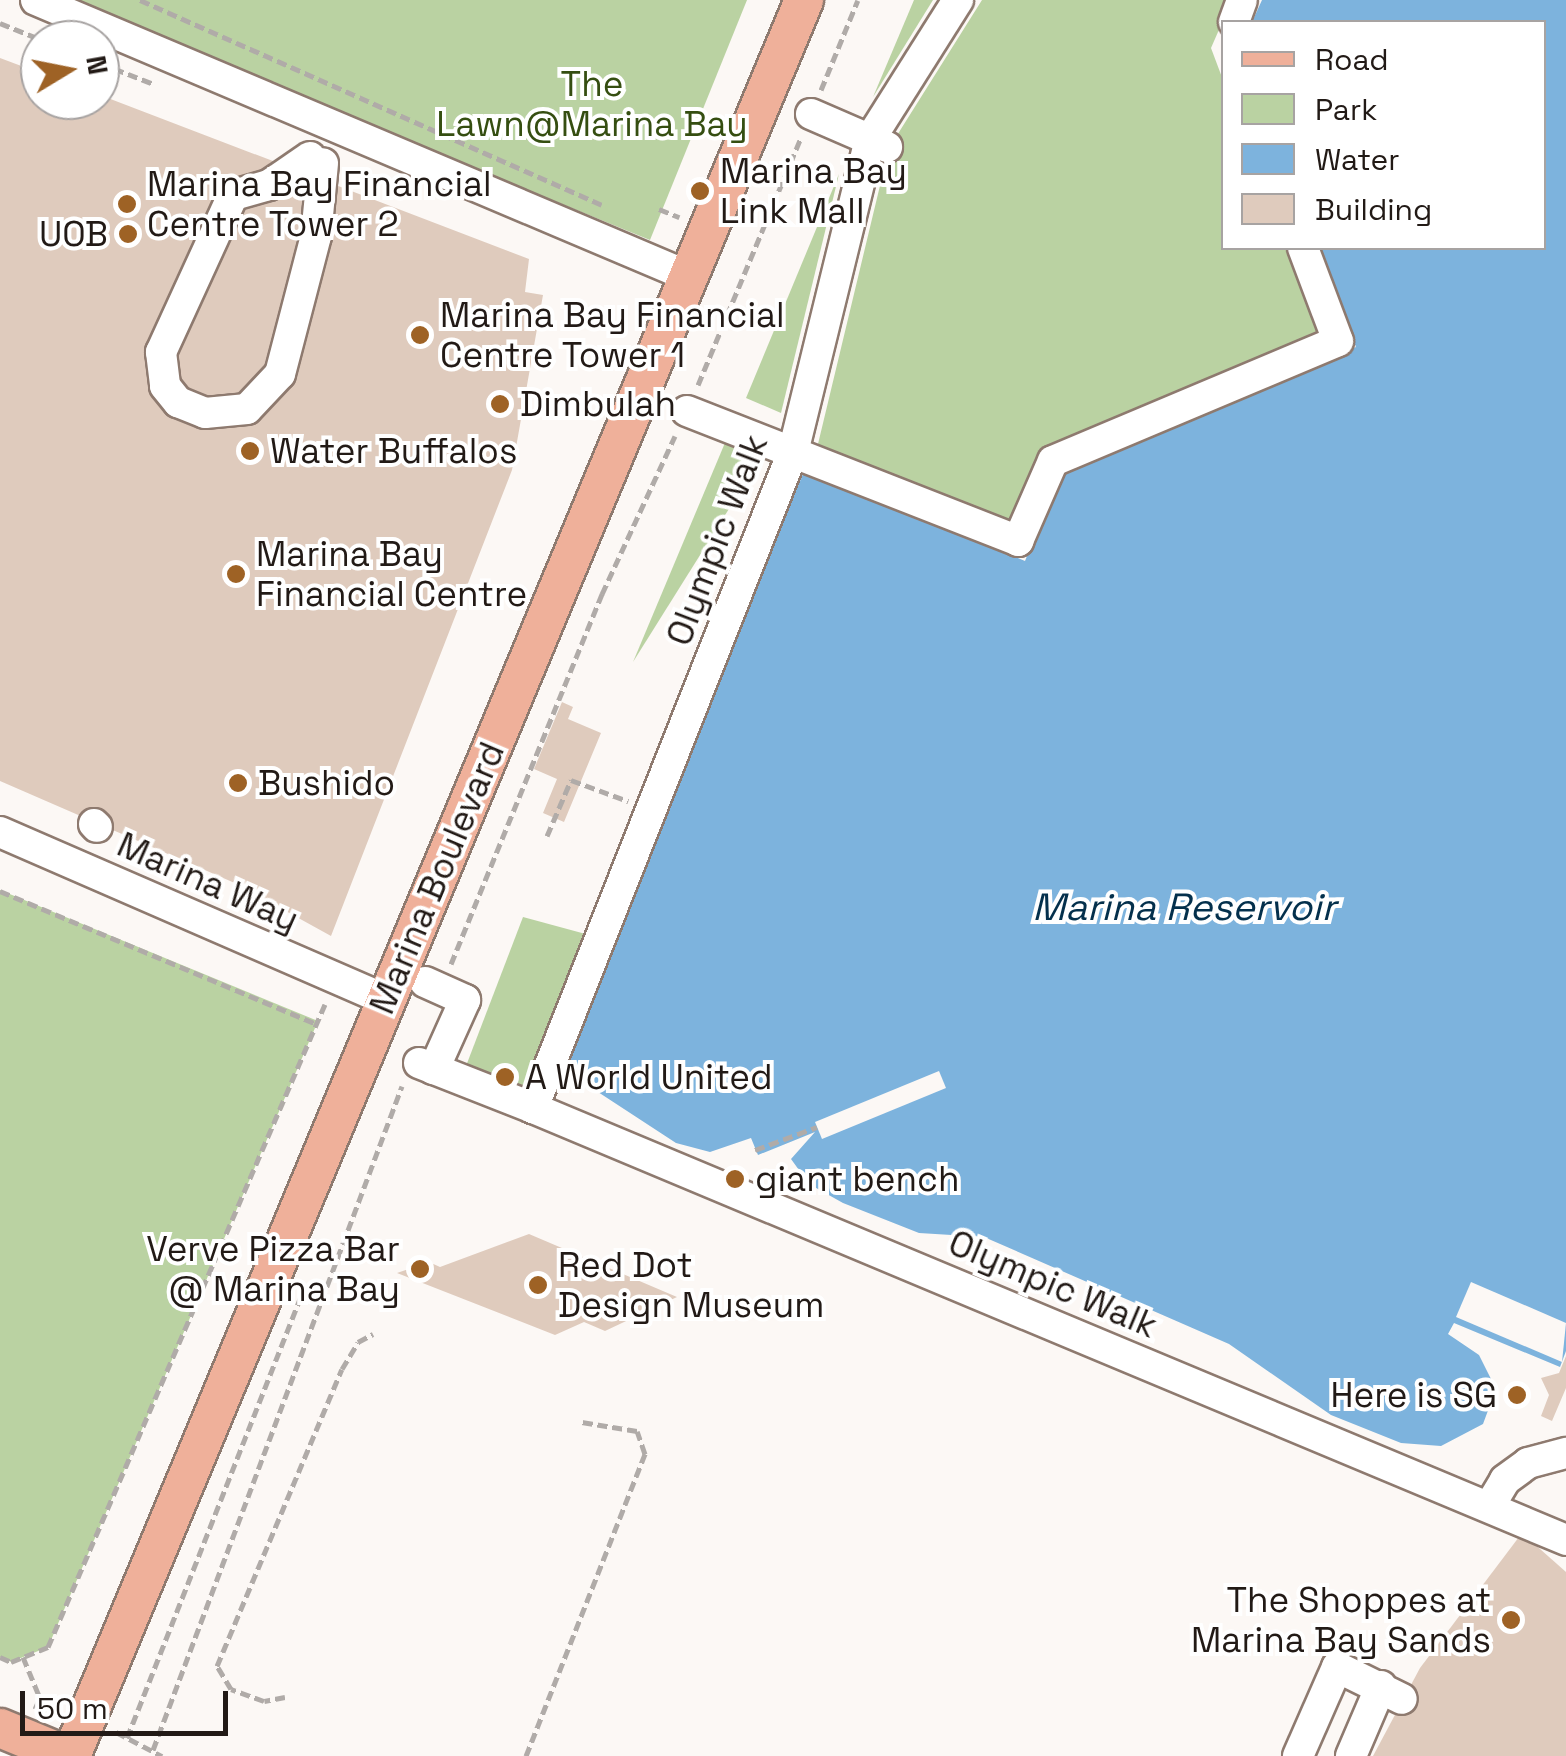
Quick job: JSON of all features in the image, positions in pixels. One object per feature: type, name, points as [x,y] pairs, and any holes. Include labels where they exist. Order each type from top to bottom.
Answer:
[{"type":"main road","name":"Marina Boulevard","points":[[70,1756],[804,0]]},
{"type":"main road","points":[[0,1728],[70,1756]]},
{"type":"street","points":[[36,0],[688,276]]},
{"type":"street","name":"Olympic Walk","points":[[533,1108],[654,811],[794,449],[880,144],[958,0]]},
{"type":"street","points":[[810,114],[880,144]]},
{"type":"street","points":[[317,160],[316,236],[280,374],[264,398],[232,413],[178,402],[165,386],[161,352],[233,196],[274,183],[317,160]]},
{"type":"street","points":[[687,411],[794,449],[1018,541],[1052,461],[1338,341],[1303,250]]},
{"type":"street","name":"Marina Way","points":[[0,832],[386,1000]]},
{"type":"street","points":[[420,1069],[465,1000],[433,986]]},
{"type":"street","name":"Olympic Walk","points":[[420,1069],[533,1108],[1566,1540]]},
{"type":"street","points":[[1489,1507],[1505,1480],[1528,1463],[1566,1453]]},
{"type":"street","points":[[1298,1756],[1337,1667],[1381,1680],[1351,1756]]},
{"type":"path","points":[[140,0],[620,213]]},
{"type":"path","points":[[433,986],[602,594],[687,411],[858,0]]},
{"type":"path","points":[[547,836],[571,780],[654,811]]},
{"type":"path","points":[[0,891],[318,1022],[48,1647],[24,1657],[0,1657]]},
{"type":"path","points":[[152,1750],[420,1069]]},
{"type":"path","points":[[755,1150],[817,1127]]},
{"type":"path","points":[[285,1697],[264,1700],[231,1689],[216,1666],[342,1369],[358,1342],[373,1334]]},
{"type":"path","points":[[526,1756],[646,1454],[637,1432],[582,1422]]},
{"type":"path","points":[[24,1657],[40,1698]]},
{"type":"path","points":[[127,1738],[162,1756]]},
{"type":"green space","name":"The Lawn@Marina Bay","points":[[63,0],[747,0],[650,240],[120,23],[120,20]]},
{"type":"green space","points":[[914,0],[933,0],[873,97]]},
{"type":"green space","points":[[982,0],[1232,0],[1211,48],[1221,75],[1221,250],[1290,250],[1322,333],[1042,449],[1011,525],[818,444],[889,148]]},
{"type":"green space","points":[[839,174],[781,413],[746,398]]},
{"type":"green space","points":[[727,438],[764,453],[633,662]]},
{"type":"green space","points":[[0,890],[318,1021],[48,1647],[11,1662],[0,1657]]},
{"type":"green space","points":[[523,917],[604,939],[533,1108],[466,1066]]},
{"type":"water","name":"Marina Reservoir","points":[[1262,0],[1566,0],[1566,1351],[1560,1367],[1454,1323],[1448,1334],[1479,1355],[1496,1389],[1483,1424],[1441,1446],[1401,1443],[1331,1415],[1229,1344],[984,1237],[919,1233],[843,1203],[809,1184],[791,1159],[815,1132],[758,1155],[751,1138],[710,1152],[676,1143],[598,1092],[563,1052],[805,469],[1025,561],[1062,471],[1356,347],[1319,250],[1546,250],[1546,20],[1253,20]]},
{"type":"pier","points":[[939,1071],[946,1088],[822,1139],[815,1122]]},
{"type":"pier","points":[[1471,1282],[1566,1323],[1562,1362],[1456,1317]]},
{"type":"building","name":"Marina Bay Financial Centre","points":[[0,58],[20,66],[20,120],[120,120],[120,103],[529,259],[525,292],[543,295],[512,470],[331,936],[237,884],[0,781]]},
{"type":"building","points":[[562,702],[573,707],[568,719],[601,733],[564,822],[543,813],[557,779],[534,769]]},
{"type":"building","name":"Red Dot Design Museum","points":[[529,1234],[677,1297],[605,1331],[584,1322],[555,1335],[397,1273],[429,1262],[440,1267]]},
{"type":"building","points":[[1566,1356],[1566,1388],[1552,1421],[1541,1416],[1549,1395],[1541,1378],[1559,1373]]},
{"type":"building","name":"The Shoppes at Marina Bay Sands","points":[[1522,1533],[1566,1572],[1566,1756],[1373,1756],[1420,1668]]},
{"type":"place","name":"Marina Bay Link Mall","points":[[700,191]]},
{"type":"place","name":"Marina Bay Financial Centre Tower 2","points":[[127,204]]},
{"type":"place","name":"UOB","points":[[128,234]]},
{"type":"place","name":"Marina Bay Financial Centre Tower 1","points":[[420,335]]},
{"type":"place","name":"Dimbulah","points":[[500,404]]},
{"type":"place","name":"Water Buffalos","points":[[250,451]]},
{"type":"place","name":"Marina Bay Financial Centre","points":[[236,574]]},
{"type":"place","name":"Bushido","points":[[238,783]]},
{"type":"place","name":"A World United","points":[[505,1077]]},
{"type":"place","name":"giant bench","points":[[735,1179]]},
{"type":"place","name":"Verve Pizza Bar @ Marina Bay","points":[[420,1269]]},
{"type":"place","name":"Red Dot Design Museum","points":[[538,1285]]},
{"type":"place","name":"Here is SG","points":[[1517,1395]]},
{"type":"place","name":"The Shoppes at Marina Bay Sands","points":[[1511,1620]]}]
